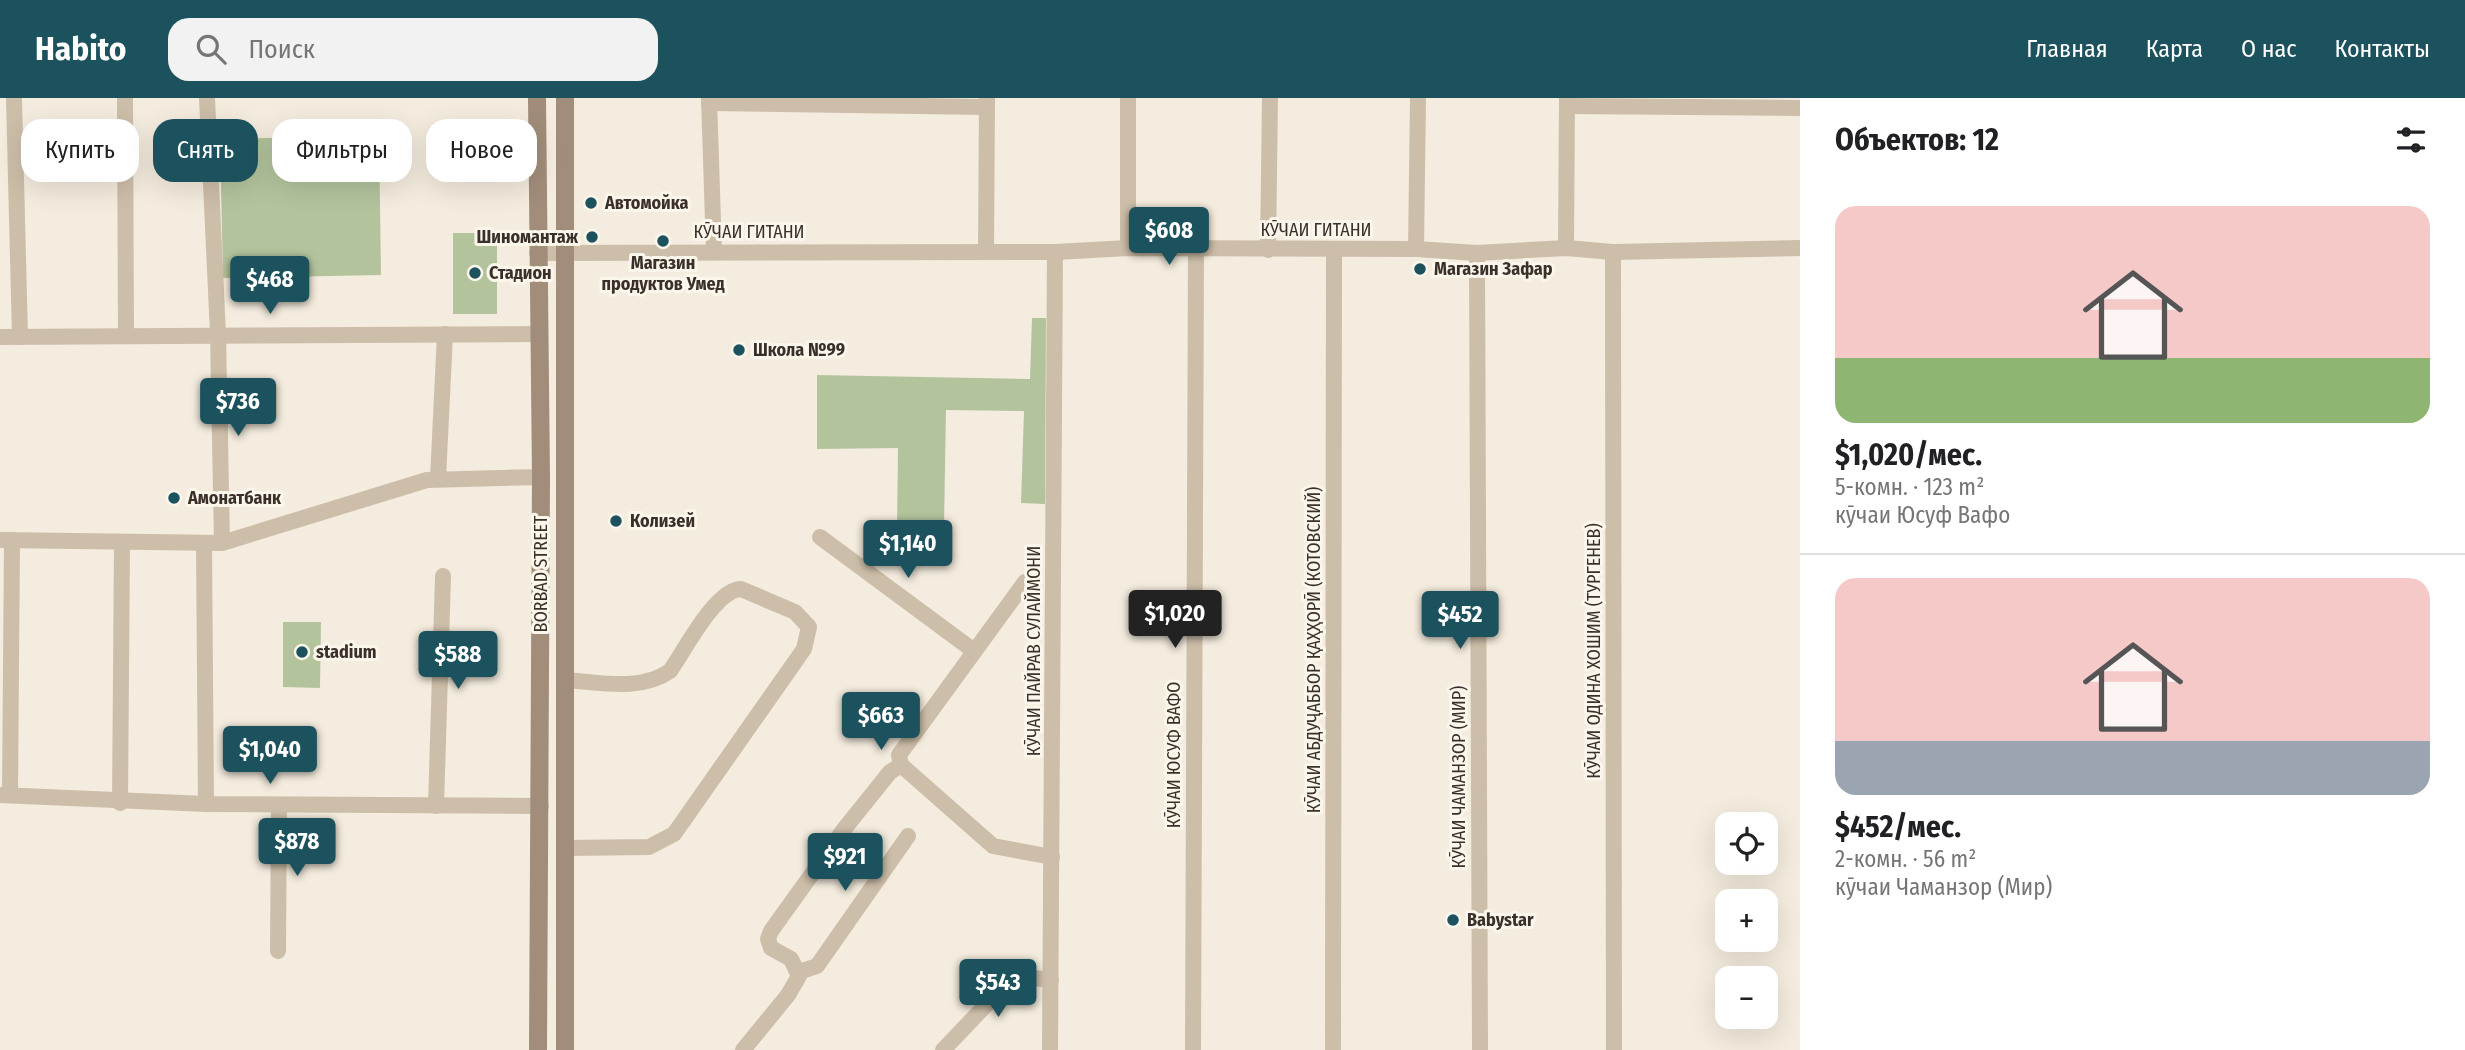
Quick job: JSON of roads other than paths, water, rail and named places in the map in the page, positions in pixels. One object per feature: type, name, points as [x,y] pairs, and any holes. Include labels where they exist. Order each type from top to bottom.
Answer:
[{"type":"main road","name":"BORBAD STREET","points":[[537,98],[541,477],[538,1050]]},
{"type":"main road","name":"BORBAD STREET","points":[[565,98],[565,1050]]},
{"type":"street","points":[[14,98],[20,337]]},
{"type":"street","points":[[125,98],[126,337]]},
{"type":"street","points":[[207,98],[218,334],[222,543]]},
{"type":"street","points":[[1128,98],[1128,248]]},
{"type":"street","points":[[1268,250],[1270,98]]},
{"type":"street","points":[[1416,249],[1419,98]]},
{"type":"street","points":[[714,252],[709,100],[987,102],[986,251]]},
{"type":"street","points":[[1566,248],[1567,102],[1800,108]]},
{"type":"street","name":"КӮЧАИ ГИТАНИ","points":[[537,253],[1055,252],[1128,248],[1416,249],[1477,253],[1566,248],[1613,252],[1800,248]]},
{"type":"street","name":"КӮЧАИ ЮСУФ ВАФО","points":[[1192,1050],[1196,249]]},
{"type":"street","name":"КӮЧАИ АБДУҶАББОР ҚАҲҲОРӢ (КОТОВСКИЙ)","points":[[1333,1050],[1334,249]]},
{"type":"street","name":"КӮЧАИ ПАЙРАВ СУЛАЙМОНИ","points":[[1050,1050],[1055,252]]},
{"type":"street","name":"КӮЧАИ ОДИНА ХОШИМ (ТУРГЕНЕВ)","points":[[1613,252],[1614,1050]]},
{"type":"street","name":"КӮЧАИ ЧАМАНЗОР (МИР)","points":[[1477,253],[1480,1050]]},
{"type":"street","points":[[438,480],[445,334]]},
{"type":"street","points":[[0,337],[540,334]]},
{"type":"street","points":[[541,477],[427,480],[222,543],[6,540],[5,795],[120,803],[541,806]]},
{"type":"street","points":[[820,537],[974,652]]},
{"type":"street","points":[[120,803],[122,542]]},
{"type":"street","points":[[204,544],[206,804]]},
{"type":"street","points":[[436,806],[443,576]]},
{"type":"street","points":[[1025,582],[899,755],[901,765],[993,846],[1052,857]]},
{"type":"street","points":[[565,680],[636,684],[660,678],[670,671],[714,606],[734,589],[741,589],[795,612],[809,627],[804,649],[674,834],[649,847],[565,848]]},
{"type":"street","points":[[799,972],[791,959],[771,948],[771,931],[845,828],[890,772],[901,765]]},
{"type":"street","points":[[278,951],[279,805]]},
{"type":"street","points":[[743,1050],[788,995],[799,972],[817,967],[908,836]]},
{"type":"street","points":[[943,1050],[1007,983],[1024,977],[1051,979]]},
{"type":"place","name":"Автомойка","points":[[591,203]]},
{"type":"place","name":"Шиномантаж","points":[[592,237]]},
{"type":"place","name":"Магазин продуктов Умед","points":[[663,241]]},
{"type":"place","name":"Магазин Зафар","points":[[1420,269]]},
{"type":"place","name":"Стадион","points":[[475,273]]},
{"type":"place","name":"Школа №99","points":[[739,350]]},
{"type":"place","name":"Амонатбанк","points":[[174,498]]},
{"type":"place","name":"Колизей","points":[[616,521]]},
{"type":"place","name":"stadium","points":[[302,652]]},
{"type":"place","name":"Babystar","points":[[1453,920]]}]
